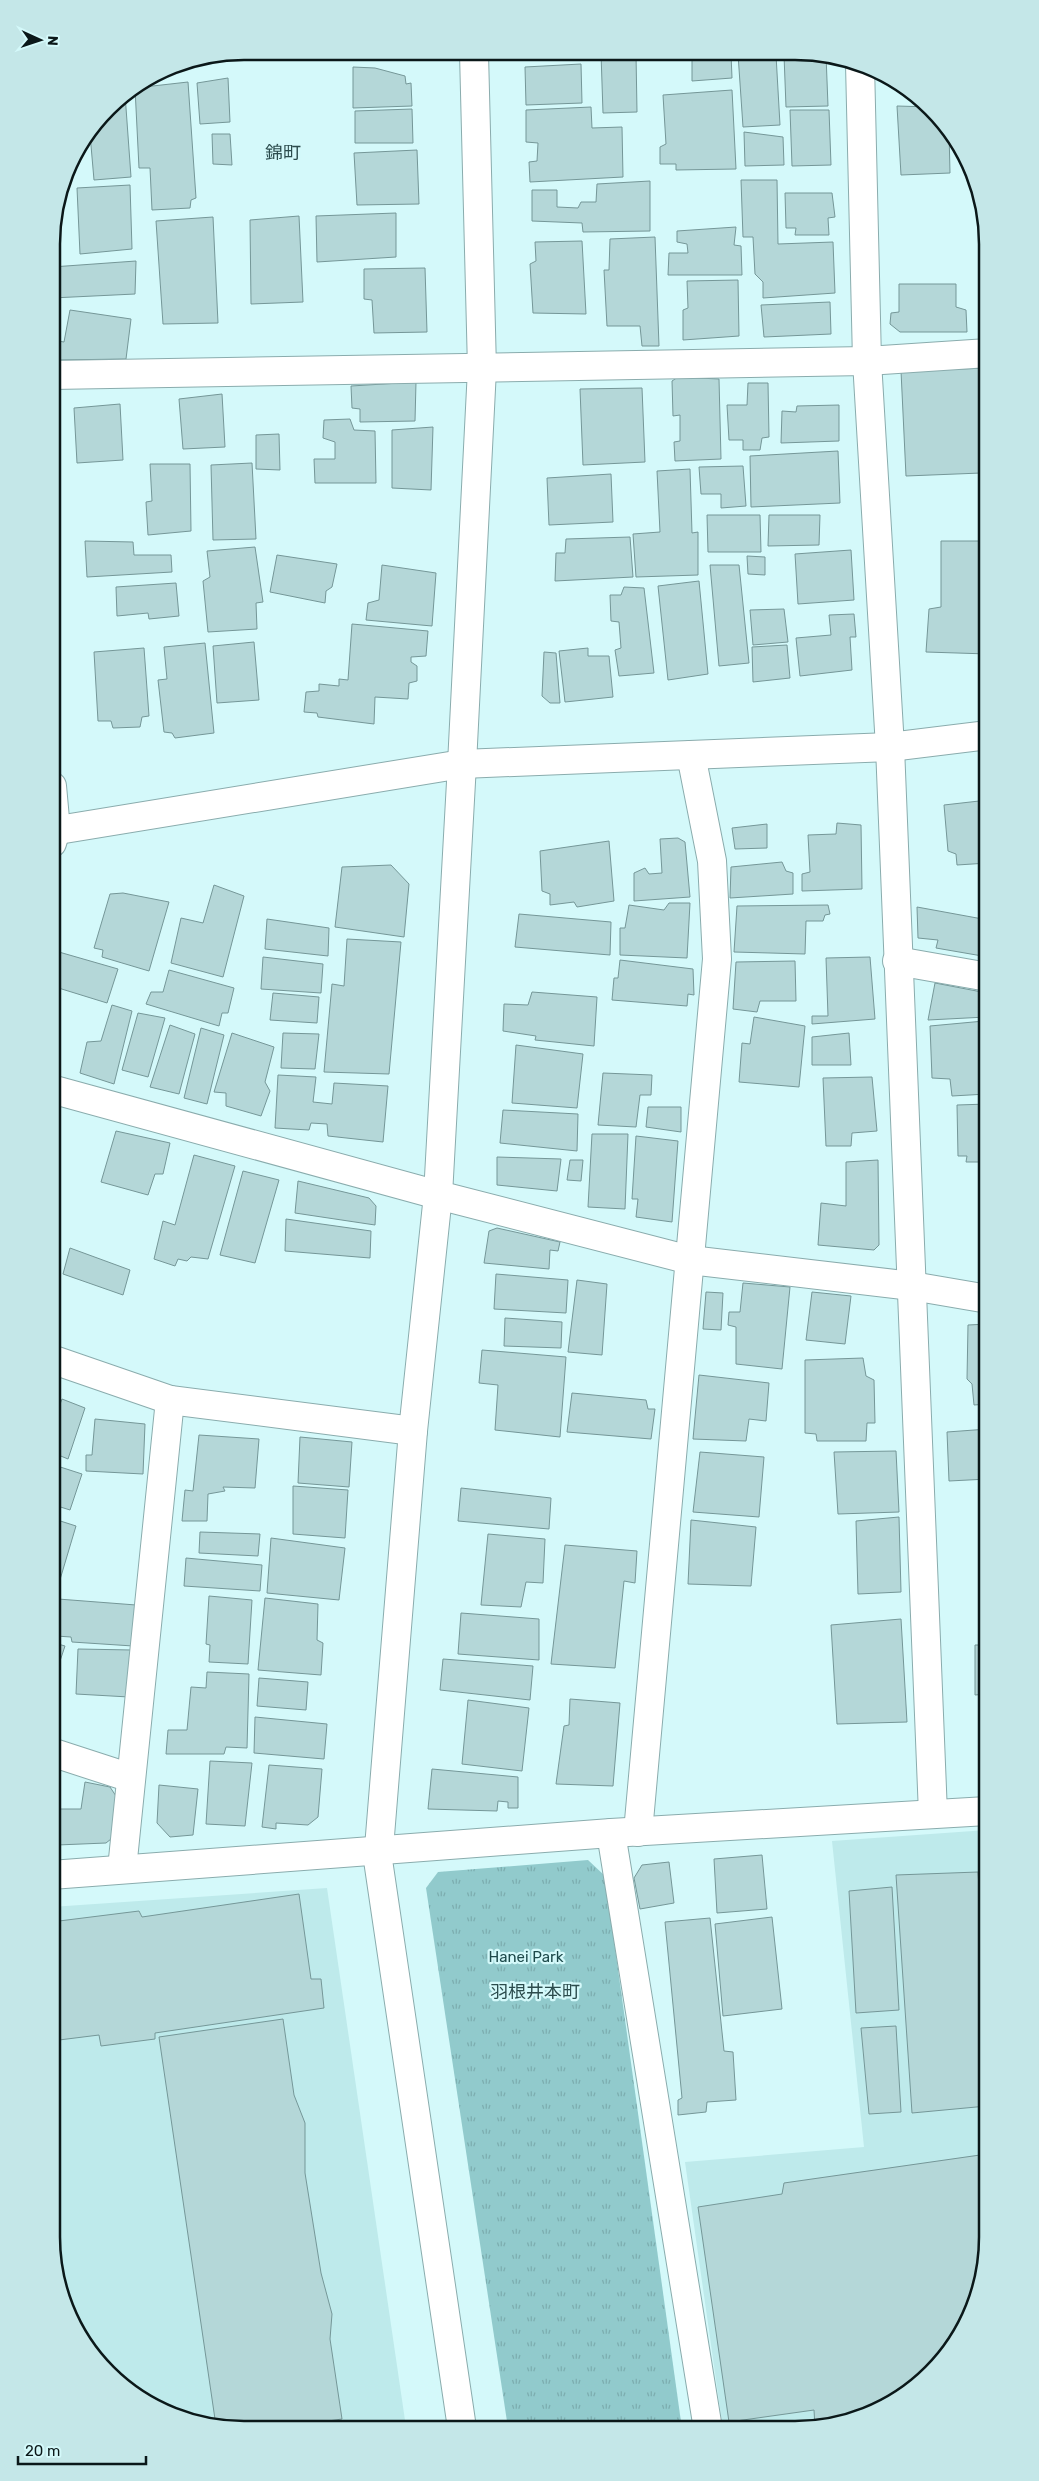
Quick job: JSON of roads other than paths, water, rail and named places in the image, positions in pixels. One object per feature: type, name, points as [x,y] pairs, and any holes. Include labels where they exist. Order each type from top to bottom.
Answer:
[{"type":"street","points":[[461,2421],[378,1851],[413,1431],[438,1195],[462,764],[482,369],[474,60]]},
{"type":"street","points":[[860,72],[867,361],[890,747],[897,962],[933,1814]]},
{"type":"street","points":[[60,375],[867,361],[979,354]]},
{"type":"street","points":[[60,834],[462,764],[890,747],[979,735]]},
{"type":"street","points":[[638,1832],[717,959],[712,861],[690,755]]},
{"type":"street","points":[[897,962],[979,976]]},
{"type":"street","points":[[60,1091],[438,1195],[690,1260],[912,1286],[979,1297]]},
{"type":"street","points":[[60,1362],[170,1400],[413,1431]]},
{"type":"street","points":[[122,1869],[170,1400]]},
{"type":"street","points":[[60,1755],[131,1778]]},
{"type":"street","points":[[60,1874],[611,1833],[979,1811]]},
{"type":"street","points":[[611,1833],[707,2421]]},
{"type":"district","name":"錦町","points":[[283,153]]},
{"type":"district","name":"羽根井本町","points":[[535,1992]]},
{"type":"park label","name":"Hanei Park","points":[[526,1957]]}]
